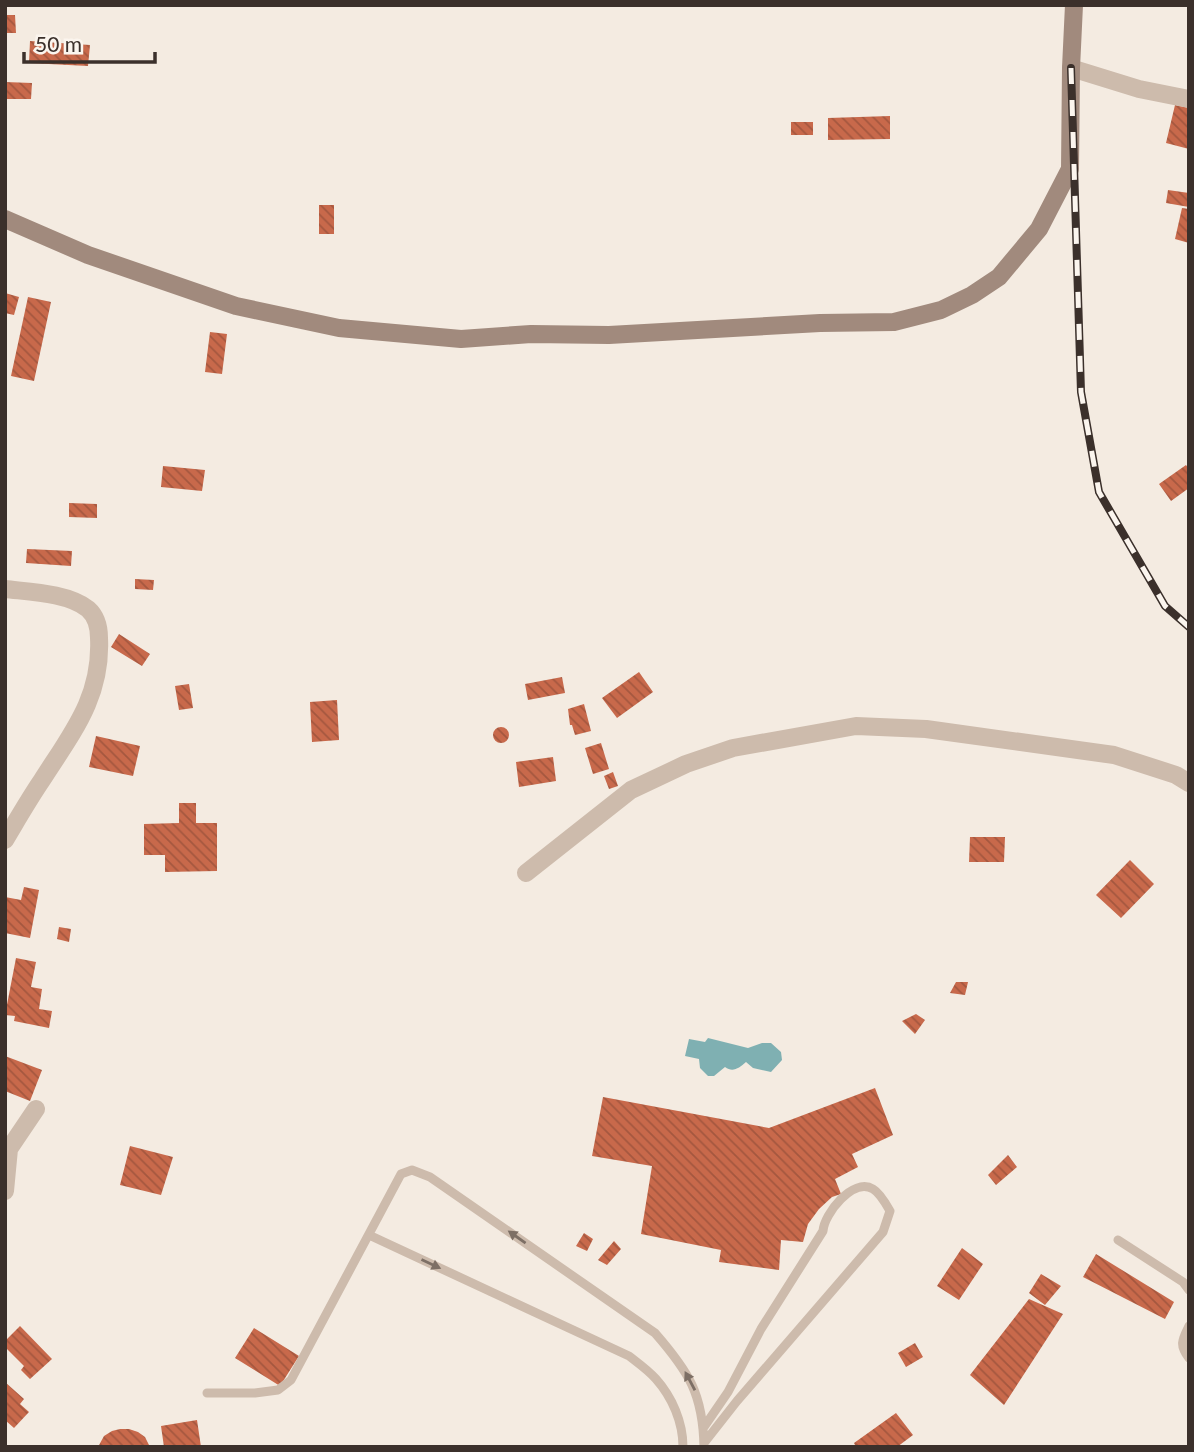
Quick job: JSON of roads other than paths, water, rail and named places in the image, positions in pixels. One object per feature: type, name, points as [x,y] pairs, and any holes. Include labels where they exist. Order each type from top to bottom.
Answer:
[{"type":"main road","points":[[5,219],[88,256],[236,306],[339,328],[461,338],[531,334],[609,335],[820,323],[894,322],[941,310],[972,295],[999,277],[1039,229],[1070,169],[1074,5]]},
{"type":"street","points":[[1071,68],[1139,89],[1189,99]]},
{"type":"street","points":[[5,589],[45,594],[80,604],[89,610],[98,623],[100,643],[97,679],[86,709],[5,840]]},
{"type":"street","points":[[526,873],[631,790],[686,764],[733,748],[856,726],[926,729],[1114,755],[1176,775],[1189,783]]},
{"type":"street","points":[[5,1191],[9,1149],[36,1110]]},
{"type":"lane","points":[[207,1393],[256,1394],[278,1390],[290,1380],[401,1174],[412,1170],[430,1177],[655,1334],[679,1360],[695,1390],[704,1426],[704,1445]]},
{"type":"lane","points":[[704,1426],[728,1392],[761,1329],[823,1231],[823,1224],[830,1212],[849,1191],[864,1186],[873,1189],[890,1211],[883,1232],[737,1401],[704,1445]]},
{"type":"lane","points":[[369,1235],[629,1356],[655,1378],[673,1402],[683,1434],[683,1447]]},
{"type":"lane","points":[[1118,1240],[1184,1282],[1189,1290]]},
{"type":"lane","points":[[1189,1326],[1183,1338],[1182,1349],[1189,1358]]},
{"type":"water","points":[[708,1038],[748,1048],[771,1043],[781,1052],[782,1060],[771,1072],[753,1068],[746,1062],[736,1069],[725,1067],[714,1076],[708,1076],[700,1068],[699,1059],[685,1056],[689,1039],[705,1042]]},
{"type":"railway","points":[[1071,68],[1081,392],[1099,492],[1165,606],[1189,627]]}]
